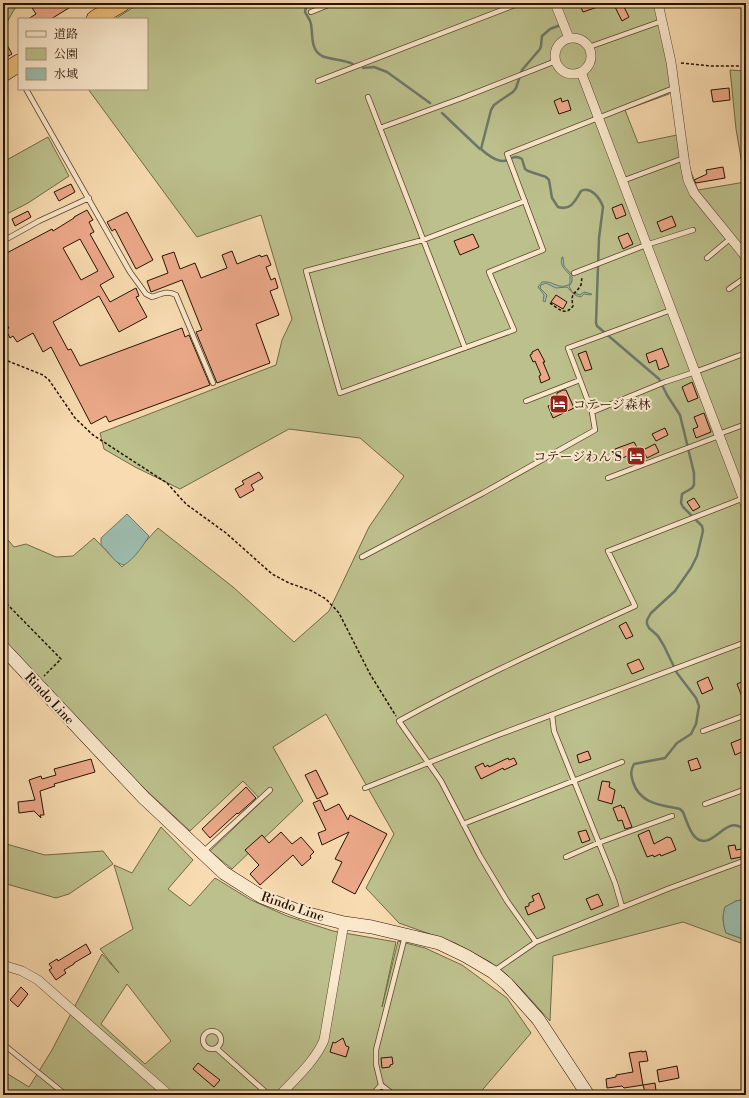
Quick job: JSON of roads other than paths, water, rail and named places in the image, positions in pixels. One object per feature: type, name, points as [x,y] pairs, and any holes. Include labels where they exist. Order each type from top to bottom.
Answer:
[{"type":"highway","points":[[97,18],[122,3]]},
{"type":"street","points":[[555,3],[569,38]]},
{"type":"street","points":[[658,3],[671,62],[688,180],[694,192],[746,257]]},
{"type":"street","points":[[569,38],[581,39],[589,47],[591,53],[589,65],[581,72],[574,74],[563,70],[556,61],[556,50],[559,44],[569,38]]},
{"type":"street","points":[[581,72],[745,501]]},
{"type":"street","name":"Rindo Line","points":[[3,648],[144,798],[224,873],[262,896],[301,912],[344,923],[405,934],[439,943],[466,956],[493,972],[507,984],[538,1019],[588,1095]]},
{"type":"street","points":[[280,1095],[314,1058],[320,1050],[324,1040],[344,923]]},
{"type":"street","points":[[5,965],[22,971],[38,980],[169,1095]]},
{"type":"lane","points":[[310,12],[333,3]]},
{"type":"lane","points":[[318,81],[520,3]]},
{"type":"lane","points":[[589,47],[662,21]]},
{"type":"lane","points":[[380,128],[556,61]]},
{"type":"lane","points":[[524,201],[423,240],[306,271],[340,393],[514,330],[489,272],[543,250],[507,154],[674,88]]},
{"type":"lane","points":[[27,90],[130,272],[146,294],[152,297],[171,292],[176,295],[213,383]]},
{"type":"lane","points":[[368,97],[465,348]]},
{"type":"lane","points":[[622,181],[684,158]]},
{"type":"lane","points":[[3,241],[39,221],[89,198]]},
{"type":"lane","points":[[574,273],[646,245],[693,230]]},
{"type":"lane","points":[[707,258],[731,238]]},
{"type":"lane","points":[[729,289],[746,277]]},
{"type":"lane","points":[[362,557],[470,500],[595,430],[592,412],[568,348],[671,310]]},
{"type":"lane","points":[[592,412],[665,382],[746,352]]},
{"type":"lane","points":[[526,401],[580,380]]},
{"type":"lane","points":[[608,478],[746,424]]},
{"type":"lane","points":[[536,942],[507,901],[480,856],[440,781],[399,721],[511,663],[635,606],[608,551],[745,501]]},
{"type":"lane","points":[[365,788],[427,762],[746,642]]},
{"type":"lane","points":[[552,715],[554,731],[615,883],[622,908]]},
{"type":"lane","points":[[703,731],[746,715]]},
{"type":"lane","points":[[463,824],[622,762]]},
{"type":"lane","points":[[705,804],[746,789]]},
{"type":"lane","points":[[202,853],[270,790]]},
{"type":"lane","points":[[566,857],[598,843],[672,816]]},
{"type":"lane","points":[[493,972],[536,942],[670,888],[746,860]]},
{"type":"lane","points":[[394,1095],[382,1084],[376,1064],[376,1050],[405,934]]},
{"type":"lane","points":[[3,980],[5,965]]},
{"type":"lane","points":[[3,1044],[66,1095]]},
{"type":"lane","points":[[216,1048],[269,1095]]},
{"type":"lane","points":[[372,1095],[382,1084]]},
{"type":"water","points":[[562,257],[564,266],[572,275],[572,282],[569,286],[572,292],[580,295],[584,292],[592,294],[584,294],[581,297],[573,294],[567,287],[556,288],[546,283],[541,285],[540,288],[547,295],[545,302],[543,301],[544,295],[538,287],[542,282],[549,282],[559,286],[566,286],[570,284],[570,275],[561,263]]},
{"type":"water","points":[[127,514],[149,536],[135,556],[124,565],[114,560],[101,545],[101,538]]},
{"type":"water","points":[[746,899],[746,940],[726,933],[723,917],[725,907],[736,901]]},
{"type":"waterway","points":[[309,3],[305,12],[311,22],[313,42],[318,53],[322,56],[353,64]]},
{"type":"waterway","points":[[558,26],[550,29],[542,36],[540,49],[522,70],[516,88],[513,92],[494,105],[491,110],[481,149],[491,157],[500,161],[515,157],[522,159],[525,169],[546,177],[549,180],[552,198],[558,207],[566,208],[575,202],[581,191],[585,190],[592,191],[600,200],[603,207],[599,238],[596,323],[597,326],[659,379],[680,415],[694,473],[694,485],[682,494],[681,503],[683,507],[702,526],[703,531],[697,556],[691,568],[675,591],[651,613],[647,620],[649,628],[658,636],[677,673],[696,698],[699,706],[696,724],[691,734],[677,743],[665,758],[634,764],[631,771],[633,782],[636,789],[646,799],[680,809],[683,812],[689,828],[695,837],[702,841],[714,837],[726,828],[733,825],[739,826],[746,832]]},
{"type":"waterway","points":[[363,68],[374,67],[387,72],[430,103]]},
{"type":"waterway","points":[[442,113],[480,149]]},
{"type":"place","name":"コテージ森林","points":[[559,404]]},
{"type":"place","name":"コテージわん’S","points":[[636,456]]}]
